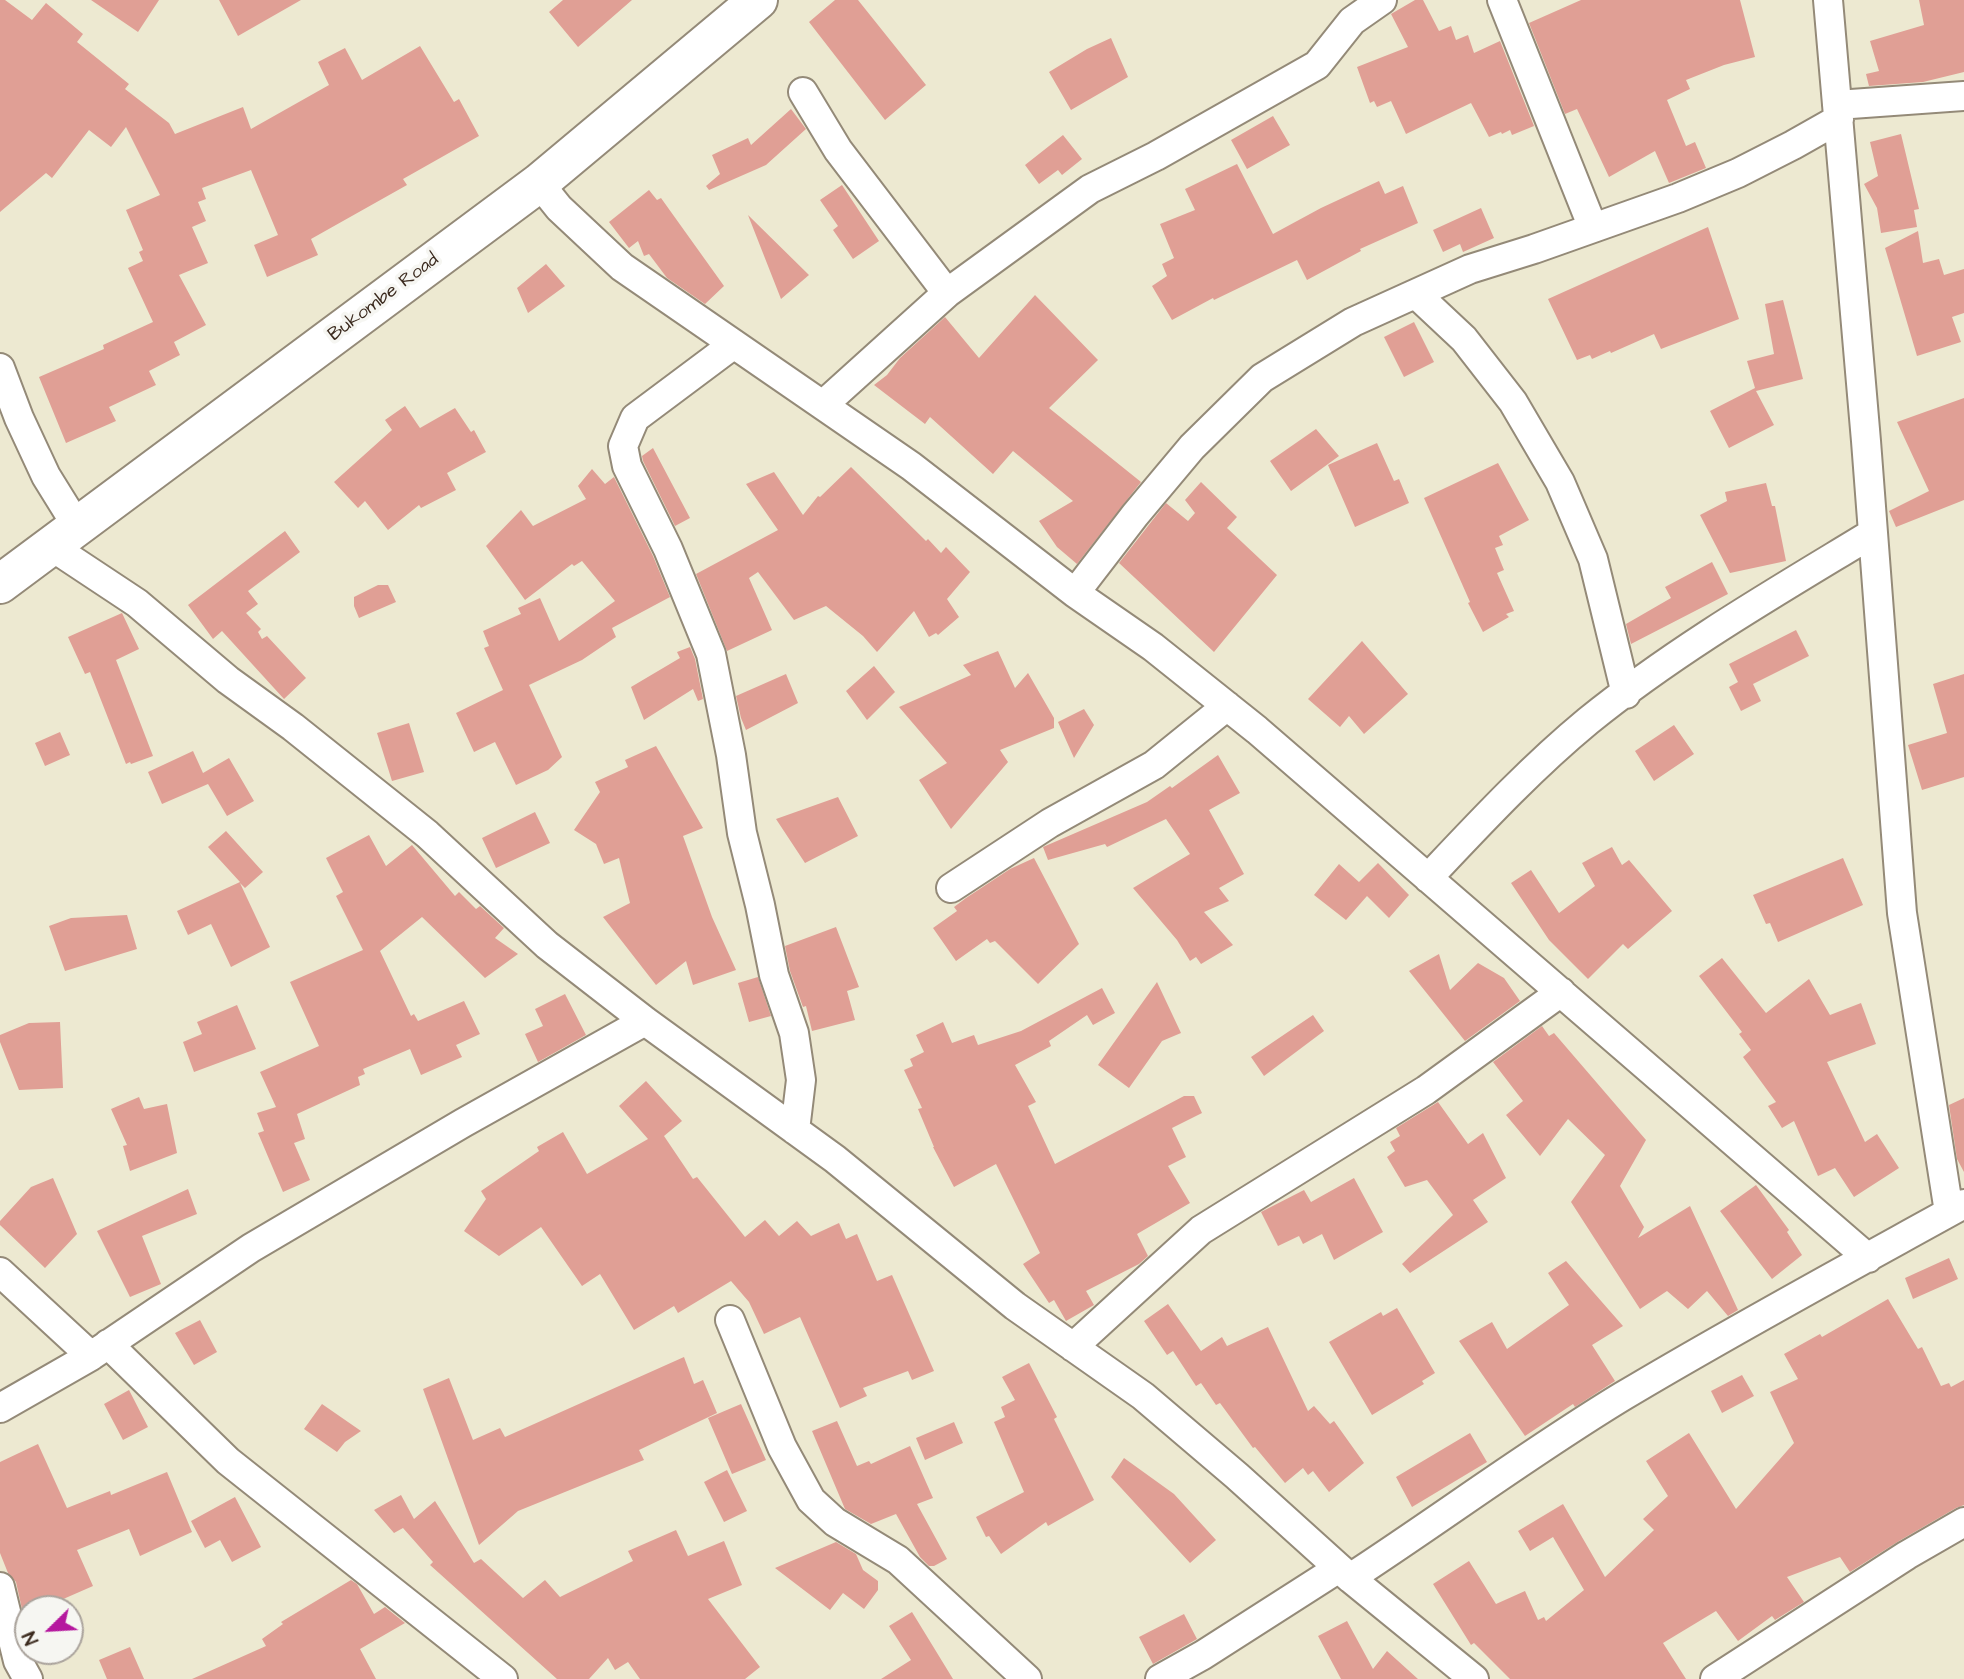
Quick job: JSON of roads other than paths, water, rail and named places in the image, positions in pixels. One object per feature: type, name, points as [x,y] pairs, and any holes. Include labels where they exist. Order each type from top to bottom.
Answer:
[{"type":"main road","name":"Bukombe Road","points":[[0,584],[539,183],[749,3]]},
{"type":"street","points":[[1502,0],[1592,228]]},
{"type":"street","points":[[1160,1679],[1432,1525],[1500,1476],[1622,1397],[1767,1312],[1956,1208],[1902,913],[1828,0]]},
{"type":"street","points":[[824,404],[947,293],[1090,189],[1156,156],[1317,65],[1352,21],[1376,1]]},
{"type":"street","points":[[803,92],[838,150],[947,293]]},
{"type":"street","points":[[1075,593],[1192,447],[1262,377],[1353,322],[1470,269],[1678,198],[1738,173],[1793,145],[1838,112],[1964,96]]},
{"type":"street","points":[[539,183],[559,208],[622,267],[911,466],[1075,593],[1153,647],[1227,706],[1868,1258]]},
{"type":"street","points":[[1416,294],[1464,339],[1513,402],[1560,482],[1593,559],[1626,694]]},
{"type":"street","points":[[734,344],[635,418],[623,446],[627,466],[668,549],[711,654],[731,755],[742,833],[774,975],[794,1034],[801,1080],[795,1130]]},
{"type":"street","points":[[0,368],[19,418],[46,476],[64,536],[137,603],[228,680],[313,743],[426,834],[547,944],[645,1021],[835,1159],[1015,1306],[1143,1396],[1344,1573],[1474,1679]]},
{"type":"street","points":[[1428,878],[1498,804],[1588,721],[1711,632],[1873,533]]},
{"type":"street","points":[[951,888],[1050,824],[1154,765],[1227,706]]},
{"type":"street","points":[[1073,1347],[1201,1230],[1426,1090],[1561,992]]},
{"type":"street","points":[[0,1408],[100,1350],[251,1248],[463,1123],[645,1021]]},
{"type":"street","points":[[0,1272],[100,1350],[228,1461],[503,1679]]},
{"type":"street","points":[[730,1320],[782,1447],[811,1500],[835,1522],[898,1560],[1027,1679]]},
{"type":"street","points":[[1715,1679],[1907,1555],[1964,1522]]},
{"type":"street","points":[[0,1587],[18,1661],[28,1679]]}]
